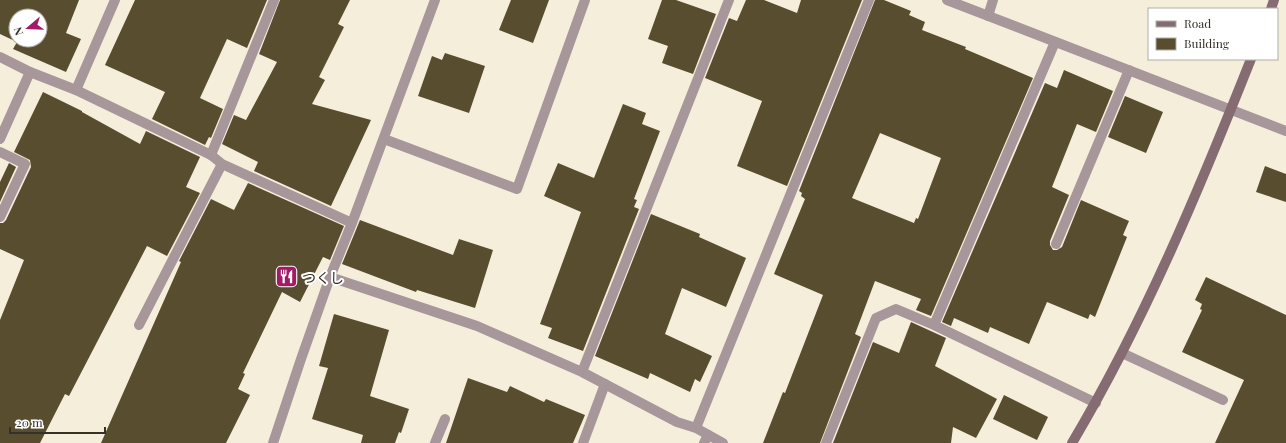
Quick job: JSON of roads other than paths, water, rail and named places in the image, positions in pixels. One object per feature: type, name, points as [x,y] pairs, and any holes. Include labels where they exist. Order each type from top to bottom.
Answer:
[{"type":"street","points":[[76,90],[116,0]]},
{"type":"street","points":[[211,155],[274,0]]},
{"type":"street","points":[[273,443],[330,278],[384,139],[435,0]]},
{"type":"street","points":[[384,139],[517,189],[585,0]]},
{"type":"street","points":[[582,372],[729,0]]},
{"type":"street","points":[[696,428],[869,0]]},
{"type":"street","points":[[947,0],[1286,131]]},
{"type":"street","points":[[988,16],[993,0]]},
{"type":"street","points":[[934,325],[1055,42]]},
{"type":"street","points":[[0,57],[30,72],[76,90],[211,155],[222,164],[352,223]]},
{"type":"street","points":[[1072,443],[1096,403],[1122,353],[1169,254],[1231,110],[1251,60]]},
{"type":"street","points":[[1056,244],[1129,70]]},
{"type":"street","points":[[0,139],[30,72]]},
{"type":"street","points":[[0,152],[25,164],[0,217]]},
{"type":"street","points":[[139,326],[222,164]]},
{"type":"street","points":[[330,278],[477,326],[582,372],[677,422],[696,428],[706,439],[723,443]]},
{"type":"street","points":[[826,443],[876,318],[896,309],[934,325],[1096,403]]},
{"type":"street","points":[[1122,353],[1223,400]]},
{"type":"street","points":[[583,443],[605,384]]},
{"type":"street","points":[[435,443],[445,419]]},
{"type":"place","name":"つくし","points":[[286,277]]}]
